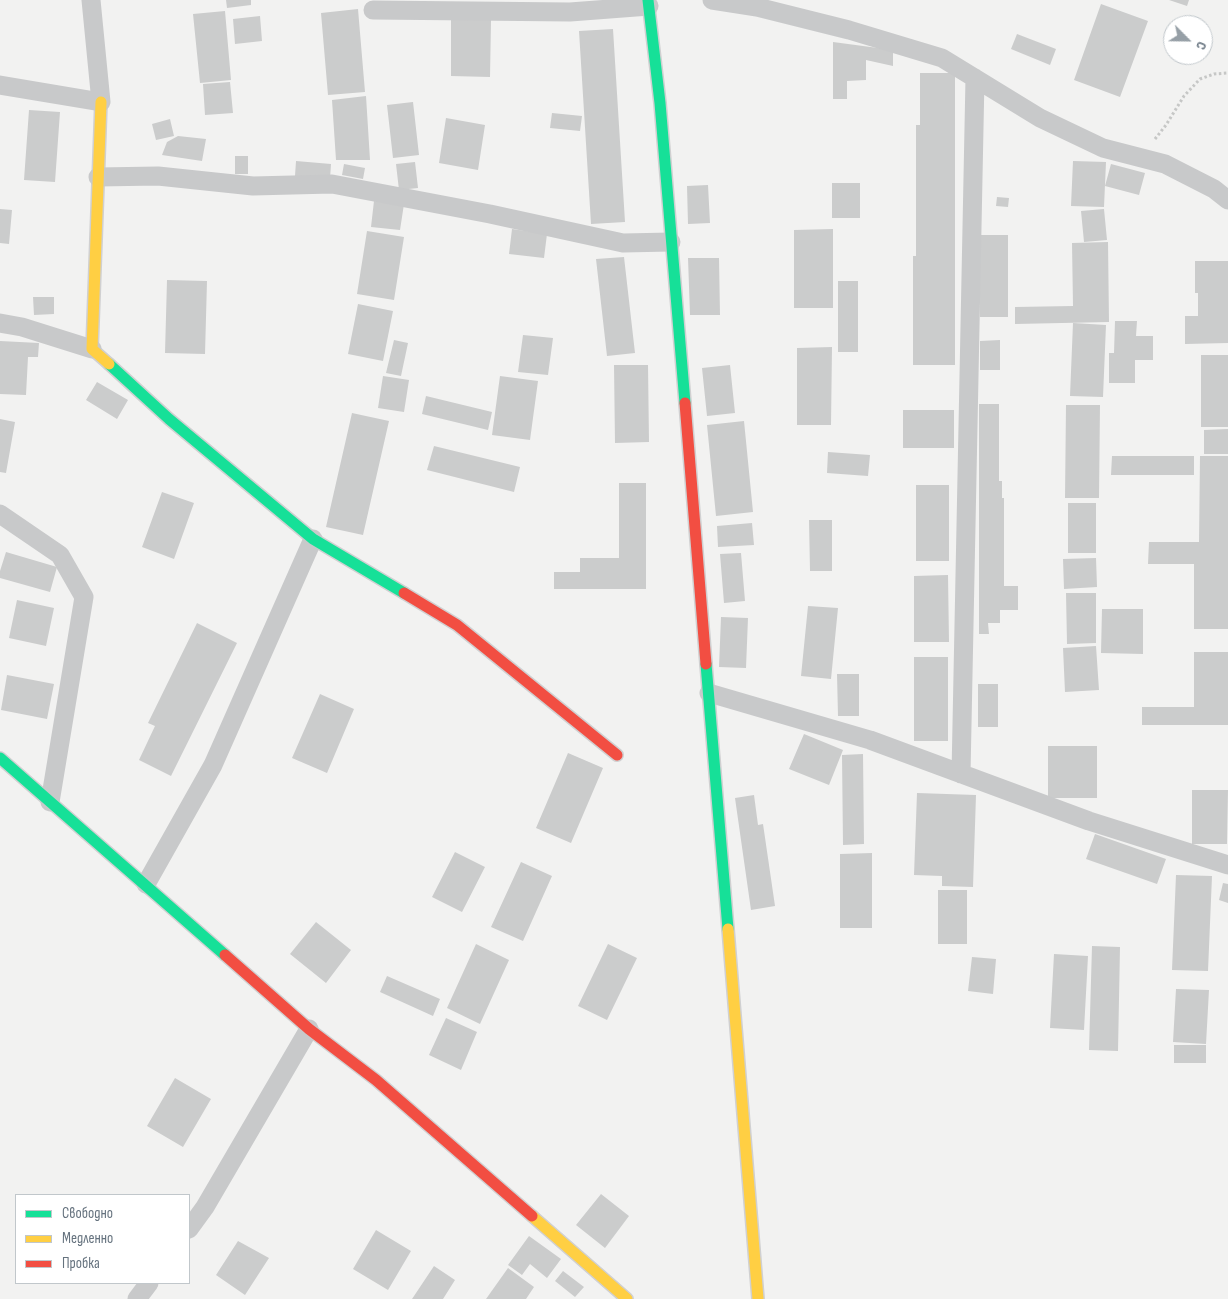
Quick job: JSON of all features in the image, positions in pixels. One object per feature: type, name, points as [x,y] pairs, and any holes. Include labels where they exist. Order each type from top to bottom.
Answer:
[{"type":"street","points":[[91,0],[101,102],[92,349]]},
{"type":"street","points":[[712,0],[757,7],[849,30],[942,58],[1040,118],[1103,148],[1165,164],[1214,189],[1228,200]]},
{"type":"street","points":[[373,10],[570,12],[649,3],[660,103],[758,1299]]},
{"type":"street","points":[[961,774],[975,78]]},
{"type":"street","points":[[0,85],[101,102]]},
{"type":"street","points":[[98,177],[158,176],[253,186],[332,184],[490,214],[623,243],[671,242]]},
{"type":"street","points":[[0,323],[22,327],[92,349],[169,419],[313,539],[457,625],[617,755]]},
{"type":"street","points":[[0,514],[60,555],[84,597],[50,802]]},
{"type":"street","points":[[146,884],[213,765],[313,539]]},
{"type":"street","points":[[709,693],[870,740],[1089,821],[1228,865]]},
{"type":"street","points":[[0,758],[146,884],[308,1029],[376,1080],[627,1299]]},
{"type":"street","points":[[190,1228],[205,1207],[308,1029]]},
{"type":"street","points":[[137,1299],[148,1284]]},
{"type":"path","points":[[1127,154],[1150,145],[1166,125],[1184,96],[1200,79],[1214,74],[1228,73]]},
{"type":"building","points":[[226,0],[251,0],[251,5],[227,8]]},
{"type":"building","points":[[1169,0],[1189,0],[1187,6]]},
{"type":"building","points":[[1101,4],[1148,21],[1120,97],[1074,80]]},
{"type":"building","points":[[358,9],[365,92],[328,95],[321,13]]},
{"type":"building","points":[[225,11],[231,80],[200,83],[193,14]]},
{"type":"building","points":[[260,16],[262,41],[235,44],[233,19]]},
{"type":"building","points":[[451,20],[491,20],[490,77],[451,76]]},
{"type":"building","points":[[613,29],[625,222],[591,224],[579,31]]},
{"type":"building","points":[[1017,34],[1056,49],[1050,65],[1011,49]]},
{"type":"building","points":[[833,42],[893,50],[893,66],[866,60],[866,80],[847,81],[847,99],[833,99]]},
{"type":"building","points":[[920,73],[955,73],[955,365],[913,365],[913,256],[916,256],[916,125],[920,125]]},
{"type":"building","points":[[230,82],[233,113],[205,115],[203,84]]},
{"type":"building","points":[[366,96],[370,160],[336,160],[332,100]]},
{"type":"building","points":[[413,102],[419,155],[393,158],[387,105]]},
{"type":"building","points":[[29,110],[60,112],[55,182],[24,180]]},
{"type":"building","points":[[552,113],[582,116],[580,131],[550,128]]},
{"type":"building","points":[[446,118],[485,125],[478,170],[439,163]]},
{"type":"building","points":[[170,119],[174,136],[156,140],[152,124]]},
{"type":"building","points":[[178,136],[206,139],[202,161],[162,155],[167,142]]},
{"type":"building","points":[[235,156],[248,156],[248,174],[235,174]]},
{"type":"building","points":[[296,161],[331,164],[330,179],[295,176]]},
{"type":"building","points":[[1073,161],[1106,162],[1104,207],[1071,206]]},
{"type":"building","points":[[415,162],[418,188],[399,190],[396,164]]},
{"type":"building","points":[[344,164],[365,168],[363,179],[342,175]]},
{"type":"building","points":[[1111,164],[1145,173],[1139,195],[1105,186]]},
{"type":"building","points":[[832,183],[860,183],[860,218],[832,218]]},
{"type":"building","points":[[708,185],[710,223],[688,224],[687,186]]},
{"type":"building","points":[[997,197],[1009,198],[1008,207],[996,206]]},
{"type":"building","points":[[374,201],[404,204],[400,230],[371,227]]},
{"type":"building","points":[[0,209],[12,210],[9,244],[0,243]]},
{"type":"building","points":[[1104,209],[1107,240],[1084,242],[1081,211]]},
{"type":"building","points":[[512,229],[547,234],[544,258],[509,254]]},
{"type":"building","points":[[833,229],[833,308],[794,308],[794,230]]},
{"type":"building","points":[[367,231],[404,237],[394,300],[357,294]]},
{"type":"building","points":[[979,235],[1008,235],[1008,317],[980,317]]},
{"type":"building","points":[[1108,242],[1109,322],[1015,324],[1015,307],[1073,306],[1072,243]]},
{"type":"building","points":[[624,257],[635,353],[607,356],[596,259]]},
{"type":"building","points":[[688,258],[719,258],[720,315],[690,315]]},
{"type":"building","points":[[1195,261],[1228,261],[1228,343],[1185,344],[1185,316],[1198,316],[1198,293],[1195,293]]},
{"type":"building","points":[[167,280],[207,281],[205,354],[165,353]]},
{"type":"building","points":[[838,281],[858,281],[858,352],[838,352]]},
{"type":"building","points":[[33,297],[54,297],[54,314],[34,315]]},
{"type":"building","points":[[358,304],[393,311],[383,361],[348,354]]},
{"type":"building","points":[[1115,321],[1137,321],[1136,336],[1153,336],[1153,360],[1135,360],[1135,383],[1109,383],[1109,353],[1114,353]]},
{"type":"building","points":[[1073,323],[1106,325],[1103,397],[1070,396]]},
{"type":"building","points":[[523,335],[553,338],[548,375],[518,372]]},
{"type":"building","points":[[394,340],[408,343],[401,376],[386,373]]},
{"type":"building","points":[[1000,340],[1000,370],[980,370],[980,341]]},
{"type":"building","points":[[0,341],[39,343],[38,357],[28,357],[26,395],[0,394]]},
{"type":"building","points":[[832,347],[831,425],[797,425],[797,348]]},
{"type":"building","points":[[1201,355],[1228,355],[1228,427],[1201,427]]},
{"type":"building","points":[[614,365],[648,365],[649,442],[615,443]]},
{"type":"building","points":[[730,365],[735,413],[707,416],[702,368]]},
{"type":"building","points":[[383,376],[409,380],[404,412],[378,408]]},
{"type":"building","points":[[500,376],[538,381],[530,440],[492,435]]},
{"type":"building","points":[[97,382],[128,400],[117,419],[86,400]]},
{"type":"building","points":[[426,396],[492,412],[488,430],[422,414]]},
{"type":"building","points":[[979,404],[999,404],[999,481],[1002,481],[1002,498],[1004,498],[1004,586],[1018,586],[1018,610],[1000,610],[1000,623],[988,623],[989,634],[979,634]]},
{"type":"building","points":[[1066,405],[1100,405],[1099,498],[1065,498]]},
{"type":"building","points":[[903,410],[954,410],[954,448],[903,448]]},
{"type":"building","points":[[352,413],[389,421],[363,535],[326,527]]},
{"type":"building","points":[[0,419],[15,422],[6,473],[0,472]]},
{"type":"building","points":[[744,421],[753,512],[716,516],[707,425]]},
{"type":"building","points":[[1228,429],[1228,454],[1204,454],[1204,430]]},
{"type":"building","points":[[434,446],[520,467],[514,492],[427,470]]},
{"type":"building","points":[[828,452],[870,455],[868,476],[827,473]]},
{"type":"building","points":[[1112,456],[1194,456],[1194,475],[1111,475]]},
{"type":"building","points":[[1200,456],[1228,456],[1228,629],[1194,629],[1194,564],[1148,564],[1149,542],[1199,542]]},
{"type":"building","points":[[619,483],[646,483],[646,589],[554,589],[554,572],[580,572],[580,558],[619,558]]},
{"type":"building","points":[[916,485],[949,485],[949,561],[916,561]]},
{"type":"building","points":[[162,492],[194,503],[174,559],[142,547]]},
{"type":"building","points":[[1068,503],[1096,503],[1096,553],[1068,553]]},
{"type":"building","points":[[809,520],[832,520],[832,571],[810,571]]},
{"type":"building","points":[[752,523],[754,545],[718,547],[717,526]]},
{"type":"building","points":[[6,552],[57,567],[50,592],[0,578],[0,571]]},
{"type":"building","points":[[741,553],[745,601],[724,603],[720,554]]},
{"type":"building","points":[[1096,558],[1097,587],[1064,589],[1063,559]]},
{"type":"building","points":[[948,575],[949,642],[914,642],[914,576]]},
{"type":"building","points":[[1066,593],[1096,593],[1096,643],[1067,644]]},
{"type":"building","points":[[17,600],[54,608],[46,646],[9,638]]},
{"type":"building","points":[[808,606],[838,608],[831,679],[801,676]]},
{"type":"building","points":[[1102,609],[1143,609],[1143,654],[1101,653]]},
{"type":"building","points":[[721,617],[748,618],[746,668],[719,667]]},
{"type":"building","points":[[197,623],[237,643],[171,776],[139,760],[155,726],[148,723]]},
{"type":"building","points":[[1096,646],[1099,690],[1065,692],[1063,648]]},
{"type":"building","points":[[1194,652],[1228,652],[1228,725],[1142,725],[1142,707],[1194,707]]},
{"type":"building","points":[[914,657],[948,657],[948,741],[914,741]]},
{"type":"building","points":[[837,674],[859,674],[859,716],[838,716]]},
{"type":"building","points":[[7,675],[54,684],[47,719],[1,710]]},
{"type":"building","points":[[978,684],[998,684],[998,727],[978,727]]},
{"type":"building","points":[[320,694],[354,709],[327,773],[292,758]]},
{"type":"building","points":[[804,734],[843,750],[829,785],[789,769]]},
{"type":"building","points":[[1048,746],[1097,746],[1097,798],[1048,798]]},
{"type":"building","points":[[568,753],[603,768],[571,843],[536,828]]},
{"type":"building","points":[[863,754],[864,844],[843,845],[842,755]]},
{"type":"building","points":[[1192,790],[1228,790],[1227,844],[1192,844]]},
{"type":"building","points":[[917,793],[976,795],[973,887],[942,886],[942,876],[914,875]]},
{"type":"building","points":[[754,795],[758,825],[763,824],[775,906],[751,910],[735,798]]},
{"type":"building","points":[[1095,834],[1166,859],[1157,884],[1086,859]]},
{"type":"building","points":[[455,852],[485,867],[462,912],[432,897]]},
{"type":"building","points":[[872,853],[872,928],[840,928],[840,854]]},
{"type":"building","points":[[521,862],[552,876],[523,941],[491,927]]},
{"type":"building","points":[[1176,875],[1212,876],[1208,971],[1172,970]]},
{"type":"building","points":[[1223,883],[1228,884],[1228,903],[1219,900]]},
{"type":"building","points":[[938,890],[967,890],[967,944],[938,944]]},
{"type":"building","points":[[316,922],[351,950],[326,983],[290,954]]},
{"type":"building","points":[[476,944],[509,960],[480,1024],[447,1008]]},
{"type":"building","points":[[608,944],[637,958],[607,1020],[578,1006]]},
{"type":"building","points":[[1092,946],[1120,947],[1118,1051],[1089,1050]]},
{"type":"building","points":[[1054,954],[1088,956],[1084,1030],[1050,1028]]},
{"type":"building","points":[[972,957],[996,959],[993,994],[968,991]]},
{"type":"building","points":[[387,976],[440,999],[433,1016],[380,992]]},
{"type":"building","points":[[1176,989],[1209,990],[1206,1044],[1173,1042]]},
{"type":"building","points":[[446,1018],[477,1032],[461,1070],[429,1055]]},
{"type":"building","points":[[1174,1045],[1206,1045],[1206,1063],[1174,1063]]},
{"type":"building","points":[[175,1078],[211,1099],[183,1147],[147,1126]]},
{"type":"building","points":[[601,1194],[629,1216],[605,1248],[576,1225]]},
{"type":"building","points":[[376,1230],[411,1251],[388,1290],[353,1269]]},
{"type":"building","points":[[529,1236],[561,1259],[547,1278],[530,1264],[522,1275],[508,1265]]},
{"type":"building","points":[[238,1241],[269,1258],[245,1295],[216,1275]]},
{"type":"building","points":[[434,1266],[455,1280],[443,1299],[412,1299]]},
{"type":"building","points":[[508,1268],[534,1287],[526,1299],[486,1299]]},
{"type":"building","points":[[563,1271],[584,1287],[575,1297],[555,1281]]},
{"type":"traffic: fast","points":[[648,0],[660,103],[685,403]]},
{"type":"traffic: fast","points":[[109,364],[169,419],[313,539],[404,593]]},
{"type":"traffic: fast","points":[[706,664],[728,929]]},
{"type":"traffic: fast","points":[[0,758],[225,955]]},
{"type":"traffic: slow","points":[[101,102],[92,349],[109,364]]},
{"type":"traffic: slow","points":[[728,929],[758,1299]]},
{"type":"traffic: slow","points":[[532,1216],[627,1299]]},
{"type":"traffic: jam","points":[[685,403],[706,664]]},
{"type":"traffic: jam","points":[[404,593],[457,625],[617,755]]},
{"type":"traffic: jam","points":[[225,955],[309,1029],[376,1080],[532,1216]]}]
